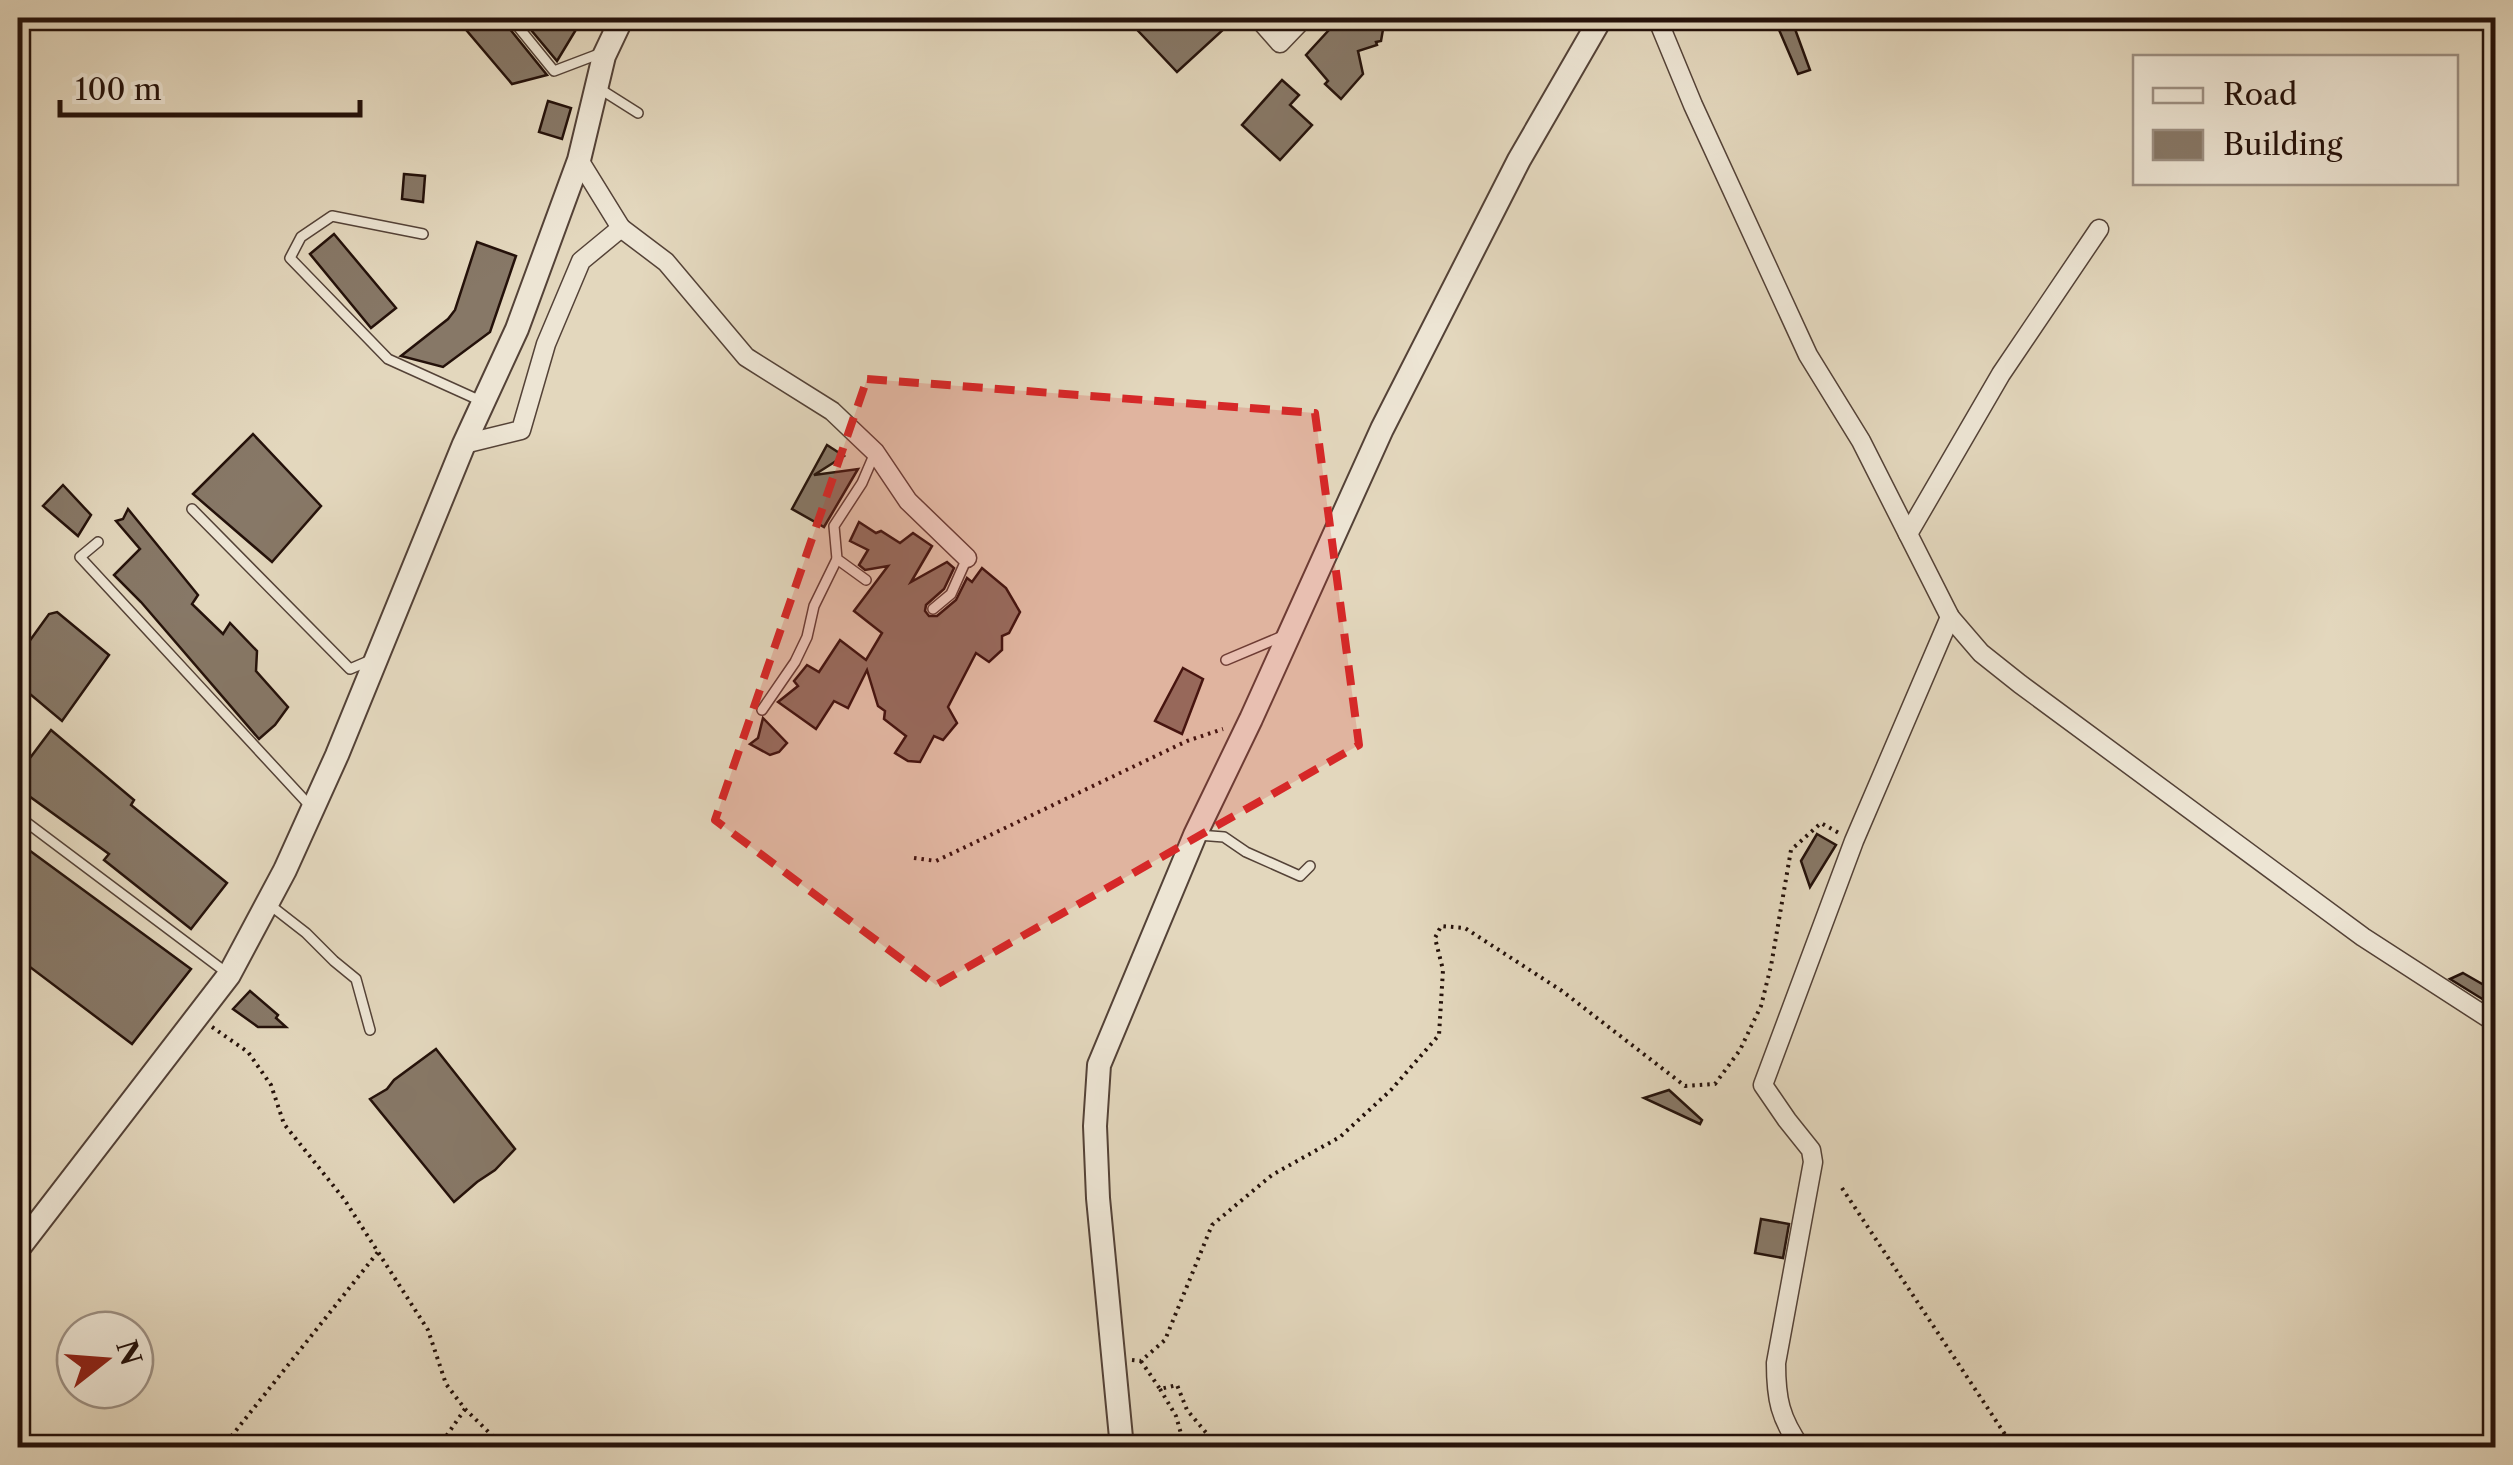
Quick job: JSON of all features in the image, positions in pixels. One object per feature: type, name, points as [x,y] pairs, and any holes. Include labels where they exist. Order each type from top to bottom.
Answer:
[{"type":"street","points":[[1258,18],[1280,42],[1304,18]]},
{"type":"street","points":[[1122,1448],[1098,1198],[1095,1126],[1099,1064],[1195,834],[1391,412],[1519,160],[1600,18]]},
{"type":"street","points":[[1657,18],[1808,355],[1861,441],[1950,617],[1981,653],[2020,684],[2363,937],[2496,1023]]},
{"type":"street","points":[[18,1249],[229,975],[268,904],[313,809],[464,444],[517,329],[579,160],[612,29]]},
{"type":"street","points":[[579,160],[621,228],[666,262],[746,357],[832,412],[875,452],[908,501],[967,558]]},
{"type":"street","points":[[464,444],[521,430],[546,344],[582,261],[621,228]]},
{"type":"street","points":[[1908,534],[2001,374],[2100,229]]},
{"type":"street","points":[[1801,1448],[1788,1430],[1776,1394],[1776,1363],[1812,1150],[1763,1085],[1854,841],[1950,617]]},
{"type":"lane","points":[[510,18],[554,71],[612,29]]},
{"type":"lane","points":[[597,88],[638,113]]},
{"type":"lane","points":[[423,234],[332,216],[301,237],[290,258],[388,360],[484,402]]},
{"type":"lane","points":[[762,710],[808,638],[814,606],[837,558],[834,526],[862,483],[875,452]]},
{"type":"lane","points":[[192,509],[350,669],[378,656]]},
{"type":"lane","points":[[98,542],[80,557],[313,809]]},
{"type":"lane","points":[[837,558],[866,580]]},
{"type":"lane","points":[[933,609],[951,594],[967,558]]},
{"type":"lane","points":[[1226,660],[1290,632]]},
{"type":"lane","points":[[18,816],[229,975]]},
{"type":"lane","points":[[1195,834],[1224,837],[1246,852],[1300,876],[1310,866]]},
{"type":"lane","points":[[268,904],[356,980],[370,1030]]},
{"type":"path","points":[[914,858],[936,861],[1187,741],[1251,719]]},
{"type":"path","points":[[1141,1362],[1165,1340],[1212,1226],[1272,1175],[1340,1137],[1391,1090],[1439,1036],[1444,970],[1435,938],[1441,926],[1465,928],[1514,959],[1562,991],[1684,1086],[1716,1084],[1740,1050],[1761,1006],[1791,850],[1821,823],[1854,841]]},
{"type":"path","points":[[198,1017],[248,1052],[271,1085],[284,1124],[344,1200],[428,1330],[446,1384],[464,1409],[505,1448]]},
{"type":"path","points":[[1842,1188],[2014,1448]]},
{"type":"path","points":[[222,1448],[379,1251]]},
{"type":"path","points":[[1113,1358],[1141,1362],[1176,1416],[1185,1448]]},
{"type":"path","points":[[1160,1389],[1176,1385],[1187,1410],[1219,1448]]},
{"type":"path","points":[[438,1448],[464,1409]]},
{"type":"path","points":[[1741,1448],[1743,1436]]},
{"type":"highlighted area","points":[[867,379],[1315,413],[1359,745],[936,985],[715,820]]},
{"type":"building","points":[[456,18],[503,18],[547,75],[512,84]]},
{"type":"building","points":[[521,18],[583,18],[557,61]]},
{"type":"building","points":[[1126,18],[1216,18],[1225,28],[1177,72]]},
{"type":"building","points":[[1340,18],[1385,18],[1381,41],[1358,51],[1363,74],[1341,99],[1325,84],[1328,81],[1306,55]]},
{"type":"building","points":[[1774,18],[1791,18],[1810,70],[1798,74]]},
{"type":"building","points":[[1282,80],[1299,95],[1290,105],[1312,125],[1280,160],[1242,125]]},
{"type":"building","points":[[548,101],[571,108],[562,139],[539,132]]},
{"type":"building","points":[[404,174],[425,176],[423,202],[402,199]]},
{"type":"building","points":[[334,234],[396,308],[371,328],[310,254]]},
{"type":"building","points":[[477,242],[516,256],[490,332],[443,367],[401,356],[455,310]]},
{"type":"building","points":[[253,434],[321,506],[272,562],[193,494]]},
{"type":"building","points":[[827,445],[844,456],[814,475],[858,469],[824,527],[792,509]]},
{"type":"building","points":[[63,485],[91,515],[78,536],[43,506]]},
{"type":"building","points":[[128,509],[198,595],[192,604],[223,634],[230,623],[257,651],[256,671],[288,707],[259,739],[114,575],[140,549],[116,521],[123,519]]},
{"type":"building","points":[[859,522],[900,543],[913,533],[932,546],[911,582],[947,562],[954,568],[944,589],[926,605],[929,616],[937,616],[956,600],[967,578],[972,582],[982,568],[1006,588],[1020,612],[1009,633],[1002,636],[1002,650],[989,662],[976,653],[948,707],[957,723],[943,740],[934,736],[920,762],[908,761],[895,753],[906,736],[884,719],[885,711],[878,706],[867,670],[848,708],[834,701],[816,729],[778,702],[798,686],[794,681],[807,665],[819,672],[840,640],[866,660],[882,633],[854,611],[888,566],[865,570],[859,565],[868,550],[850,541]]},
{"type":"building","points":[[57,612],[109,655],[62,721],[18,684],[18,657],[49,614]]},
{"type":"building","points":[[1183,668],[1203,679],[1182,734],[1155,721]]},
{"type":"building","points":[[763,718],[787,743],[770,755],[750,744],[758,738]]},
{"type":"building","points":[[51,730],[134,800],[131,805],[227,883],[191,929],[104,860],[109,854],[18,788],[18,774]]},
{"type":"building","points":[[1817,834],[1836,845],[1810,887],[1801,861]]},
{"type":"building","points":[[18,842],[191,969],[132,1044],[18,958]]},
{"type":"building","points":[[2463,973],[2496,992],[2496,1003],[2450,979]]},
{"type":"building","points":[[250,991],[286,1027],[258,1027],[233,1009]]},
{"type":"building","points":[[436,1049],[515,1149],[454,1202],[370,1099]]},
{"type":"building","points":[[1669,1090],[1702,1120],[1700,1124],[1644,1098]]},
{"type":"building","points":[[1761,1219],[1789,1224],[1783,1258],[1755,1253]]}]
